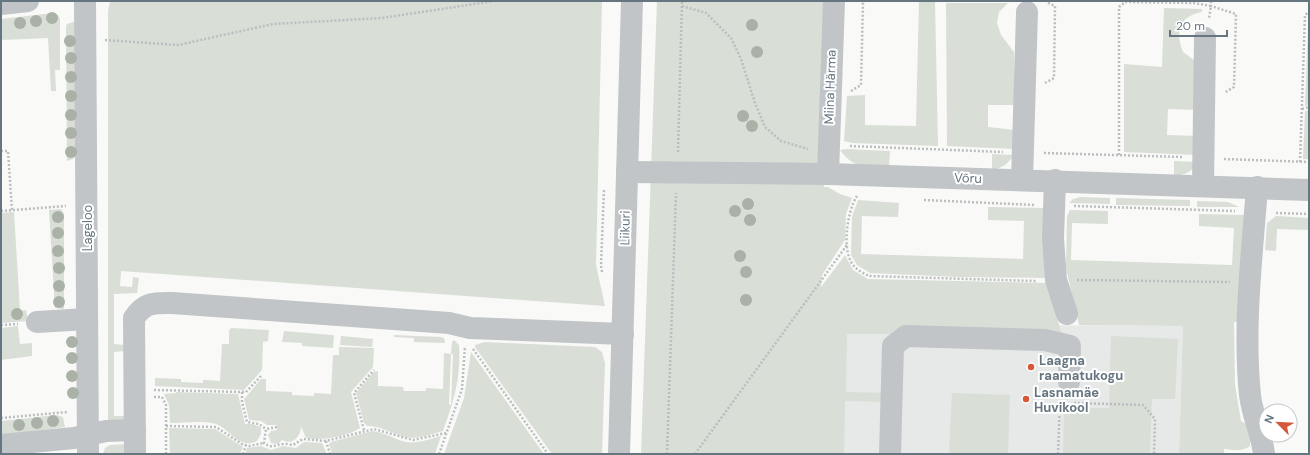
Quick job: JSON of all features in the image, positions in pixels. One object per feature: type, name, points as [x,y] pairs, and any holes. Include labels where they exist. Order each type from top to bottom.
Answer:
[{"type":"street","points":[[1,4],[28,1]]},
{"type":"street","name":"Lageloo","points":[[85,1],[87,445]]},
{"type":"street","name":"Liikuri","points":[[619,454],[632,1]]},
{"type":"street","name":"Miina Härma","points":[[828,174],[834,1]]},
{"type":"street","points":[[1022,180],[1027,12]]},
{"type":"street","points":[[1203,185],[1205,38]]},
{"type":"street","name":"Võru","points":[[626,172],[828,174],[1055,180],[1309,190]]},
{"type":"street","points":[[1055,180],[1053,238],[1056,280],[1068,314]]},
{"type":"street","points":[[1257,187],[1246,348],[1250,397],[1262,438],[1264,454]]},
{"type":"street","points":[[135,454],[134,318],[141,308],[152,303],[172,303],[442,323],[470,328],[623,334]]},
{"type":"street","points":[[37,322],[87,318]]},
{"type":"street","points":[[890,454],[893,346],[906,336],[1045,340],[1063,344],[1070,346],[1069,382]]},
{"type":"street","points":[[1,445],[87,445],[106,431],[135,430]]},
{"type":"path","points":[[103,40],[178,45],[273,24],[382,18],[494,1]]},
{"type":"path","points":[[667,454],[682,1]]},
{"type":"path","points":[[861,1],[863,2],[861,85]]},
{"type":"path","points":[[1119,155],[1119,7],[1125,2],[1176,2],[1211,6],[1205,38]]},
{"type":"path","points":[[682,6],[706,13],[731,38],[742,59],[755,103],[765,127],[781,141],[805,149],[828,150]]},
{"type":"path","points":[[1309,12],[1305,15],[1300,162],[1309,162]]},
{"type":"path","points":[[1302,109],[1309,107]]},
{"type":"path","points":[[1,151],[8,151],[12,210]]},
{"type":"path","points":[[865,196],[857,196],[852,203],[848,217],[847,245],[848,256],[855,268],[869,276],[962,279],[1251,281]]},
{"type":"path","points":[[920,199],[1309,214]]},
{"type":"path","points":[[1,211],[67,206]]},
{"type":"path","points":[[695,454],[847,245]]},
{"type":"path","points":[[470,344],[548,454]]},
{"type":"path","points":[[439,454],[462,389],[466,345]]},
{"type":"path","points":[[364,430],[354,392],[374,370]]},
{"type":"path","points":[[154,390],[246,392],[261,376]]},
{"type":"path","points":[[242,392],[242,402],[247,422],[259,424],[266,429],[277,427]]},
{"type":"path","points":[[150,397],[162,397],[166,405],[166,454]]},
{"type":"path","points":[[1060,402],[1143,405],[1155,419],[1154,454]]},
{"type":"path","points":[[166,426],[216,427],[235,442],[246,445],[264,443],[269,447],[283,444],[293,445],[303,439],[326,441],[364,430],[379,429],[413,440],[447,433]]},
{"type":"path","points":[[264,443],[266,429]]},
{"type":"path","points":[[326,441],[330,454]]},
{"type":"path","points":[[243,454],[246,445]]},
{"type":"shaded area","points":[[110,1],[602,1],[596,265],[605,306],[121,271],[120,286],[132,287],[133,277],[139,278],[137,293],[114,294],[114,344],[126,345],[125,351],[114,352],[114,416],[126,416],[129,420],[108,423],[108,11]]},
{"type":"shaded area","points":[[657,1],[830,1],[824,187],[828,187],[840,194],[852,198],[846,214],[845,240],[822,275],[821,287],[845,255],[853,270],[868,279],[1047,283],[1062,335],[956,331],[894,331],[891,334],[847,334],[846,392],[889,393],[888,402],[845,401],[844,454],[641,454]]},
{"type":"shaded area","points":[[919,1],[935,1],[938,146],[852,143],[844,141],[847,96],[865,95],[865,125],[916,126]]},
{"type":"shaded area","points":[[946,3],[1008,3],[999,12],[997,23],[1001,35],[1014,52],[1015,105],[988,105],[988,127],[1015,130],[1015,149],[947,146]]},
{"type":"shaded area","points":[[1164,8],[1202,9],[1202,12],[1188,17],[1184,21],[1179,32],[1183,52],[1198,63],[1198,110],[1168,109],[1167,135],[1198,136],[1197,155],[1124,152],[1124,64],[1162,67]]},
{"type":"shaded area","points":[[53,13],[58,15],[60,19],[60,70],[55,70],[56,91],[51,91],[48,38],[1,40],[1,19]]},
{"type":"shaded area","points":[[76,21],[76,152],[73,159],[67,161],[66,26],[67,24]]},
{"type":"shaded area","points":[[1309,23],[1309,105],[1305,106],[1308,27]]},
{"type":"shaded area","points":[[1309,110],[1309,159],[1303,159],[1305,111]]},
{"type":"shaded area","points":[[840,150],[890,151],[889,167],[867,167],[856,164],[850,161]]},
{"type":"shaded area","points":[[992,154],[1014,155],[1004,165],[992,170]]},
{"type":"shaded area","points":[[1174,161],[1198,162],[1194,168],[1188,172],[1181,175],[1174,175]]},
{"type":"shaded area","points":[[1081,197],[1110,198],[1110,204],[1069,203],[1073,199]]},
{"type":"shaded area","points":[[1116,198],[1190,200],[1190,206],[1116,205]]},
{"type":"shaded area","points":[[858,200],[899,203],[898,217],[862,216],[861,254],[1023,259],[1024,221],[988,220],[988,207],[1045,208],[1051,278],[958,277],[870,273],[857,265],[851,255],[852,217]]},
{"type":"shaded area","points":[[1197,201],[1228,202],[1239,207],[1197,207]]},
{"type":"shaded area","points":[[61,209],[64,214],[64,309],[55,308],[49,210]]},
{"type":"shaded area","points":[[1070,210],[1108,211],[1108,224],[1072,223],[1071,260],[1232,265],[1234,228],[1199,226],[1199,214],[1244,215],[1241,322],[1234,322],[1235,385],[1241,421],[1250,426],[1250,446],[1241,450],[1224,449],[1224,454],[1179,454],[1183,326],[1079,325],[1066,268],[1067,216]]},
{"type":"shaded area","points":[[14,212],[20,311],[26,310],[28,321],[1,323],[1,213]]},
{"type":"shaded area","points":[[1276,216],[1309,218],[1309,230],[1277,229],[1276,251],[1265,250],[1267,223]]},
{"type":"shaded area","points":[[821,324],[1183,326],[1179,454],[816,454]]},
{"type":"shaded area","points":[[18,326],[20,344],[32,343],[32,356],[1,360],[1,328]]},
{"type":"shaded area","points":[[231,328],[269,330],[268,341],[263,342],[262,370],[244,390],[155,386],[155,378],[181,379],[181,382],[203,383],[203,380],[220,381],[222,344],[229,344],[229,331]]},
{"type":"shaded area","points":[[284,331],[332,335],[334,336],[333,348],[302,346],[302,343],[282,342]]},
{"type":"shaded area","points":[[394,335],[440,337],[444,338],[445,343],[414,342],[414,338],[394,337]]},
{"type":"shaded area","points":[[341,336],[373,339],[372,347],[340,345]]},
{"type":"shaded area","points":[[1111,336],[1178,339],[1175,399],[1152,399],[1150,454],[1063,454],[1064,408],[1109,408]]},
{"type":"shaded area","points":[[454,340],[459,345],[458,379],[450,410],[443,431],[411,438],[377,427],[367,426],[364,423],[356,393],[374,372],[378,371],[378,386],[403,387],[404,391],[426,391],[426,388],[443,389],[444,353],[451,354],[452,342]],"holes":[[[451,354],[453,354],[451,405],[449,404]]]},
{"type":"shaded area","points":[[485,342],[595,347],[602,352],[605,363],[602,454],[552,454],[475,347],[475,345]]},
{"type":"shaded area","points":[[339,347],[374,348],[373,367],[351,392],[360,428],[341,436],[326,439],[312,439],[306,438],[301,426],[300,433],[293,441],[286,442],[282,440],[278,444],[271,443],[268,435],[271,431],[277,430],[277,425],[267,425],[261,421],[249,420],[244,399],[261,379],[266,379],[266,391],[292,392],[292,395],[314,396],[314,393],[331,394],[333,355],[339,355]]},
{"type":"shaded area","points":[[471,352],[544,454],[444,454],[464,398]]},
{"type":"shaded area","points":[[176,392],[238,394],[245,424],[252,424],[261,427],[261,434],[257,441],[245,443],[235,438],[216,424],[199,422],[170,423],[169,405],[164,394]]},
{"type":"shaded area","points":[[952,393],[1010,395],[1008,454],[949,454]]},
{"type":"shaded area","points":[[56,415],[63,417],[65,427],[1,436],[1,421]]},
{"type":"shaded area","points":[[169,428],[215,429],[243,447],[240,454],[170,454]]},
{"type":"shaded area","points":[[372,431],[406,442],[424,441],[441,436],[435,454],[332,454],[329,444],[331,442]]},
{"type":"shaded area","points":[[304,442],[322,443],[327,454],[245,454],[247,448],[261,446],[271,450],[283,446],[296,448]]},
{"type":"shaded area","points":[[129,444],[129,454],[103,454],[105,448],[110,445]]},
{"type":"place","name":"Laagna raamatukogu","points":[[1031,367]]},
{"type":"place","name":"Lasnamäe Huvikool","points":[[1026,399]]}]
